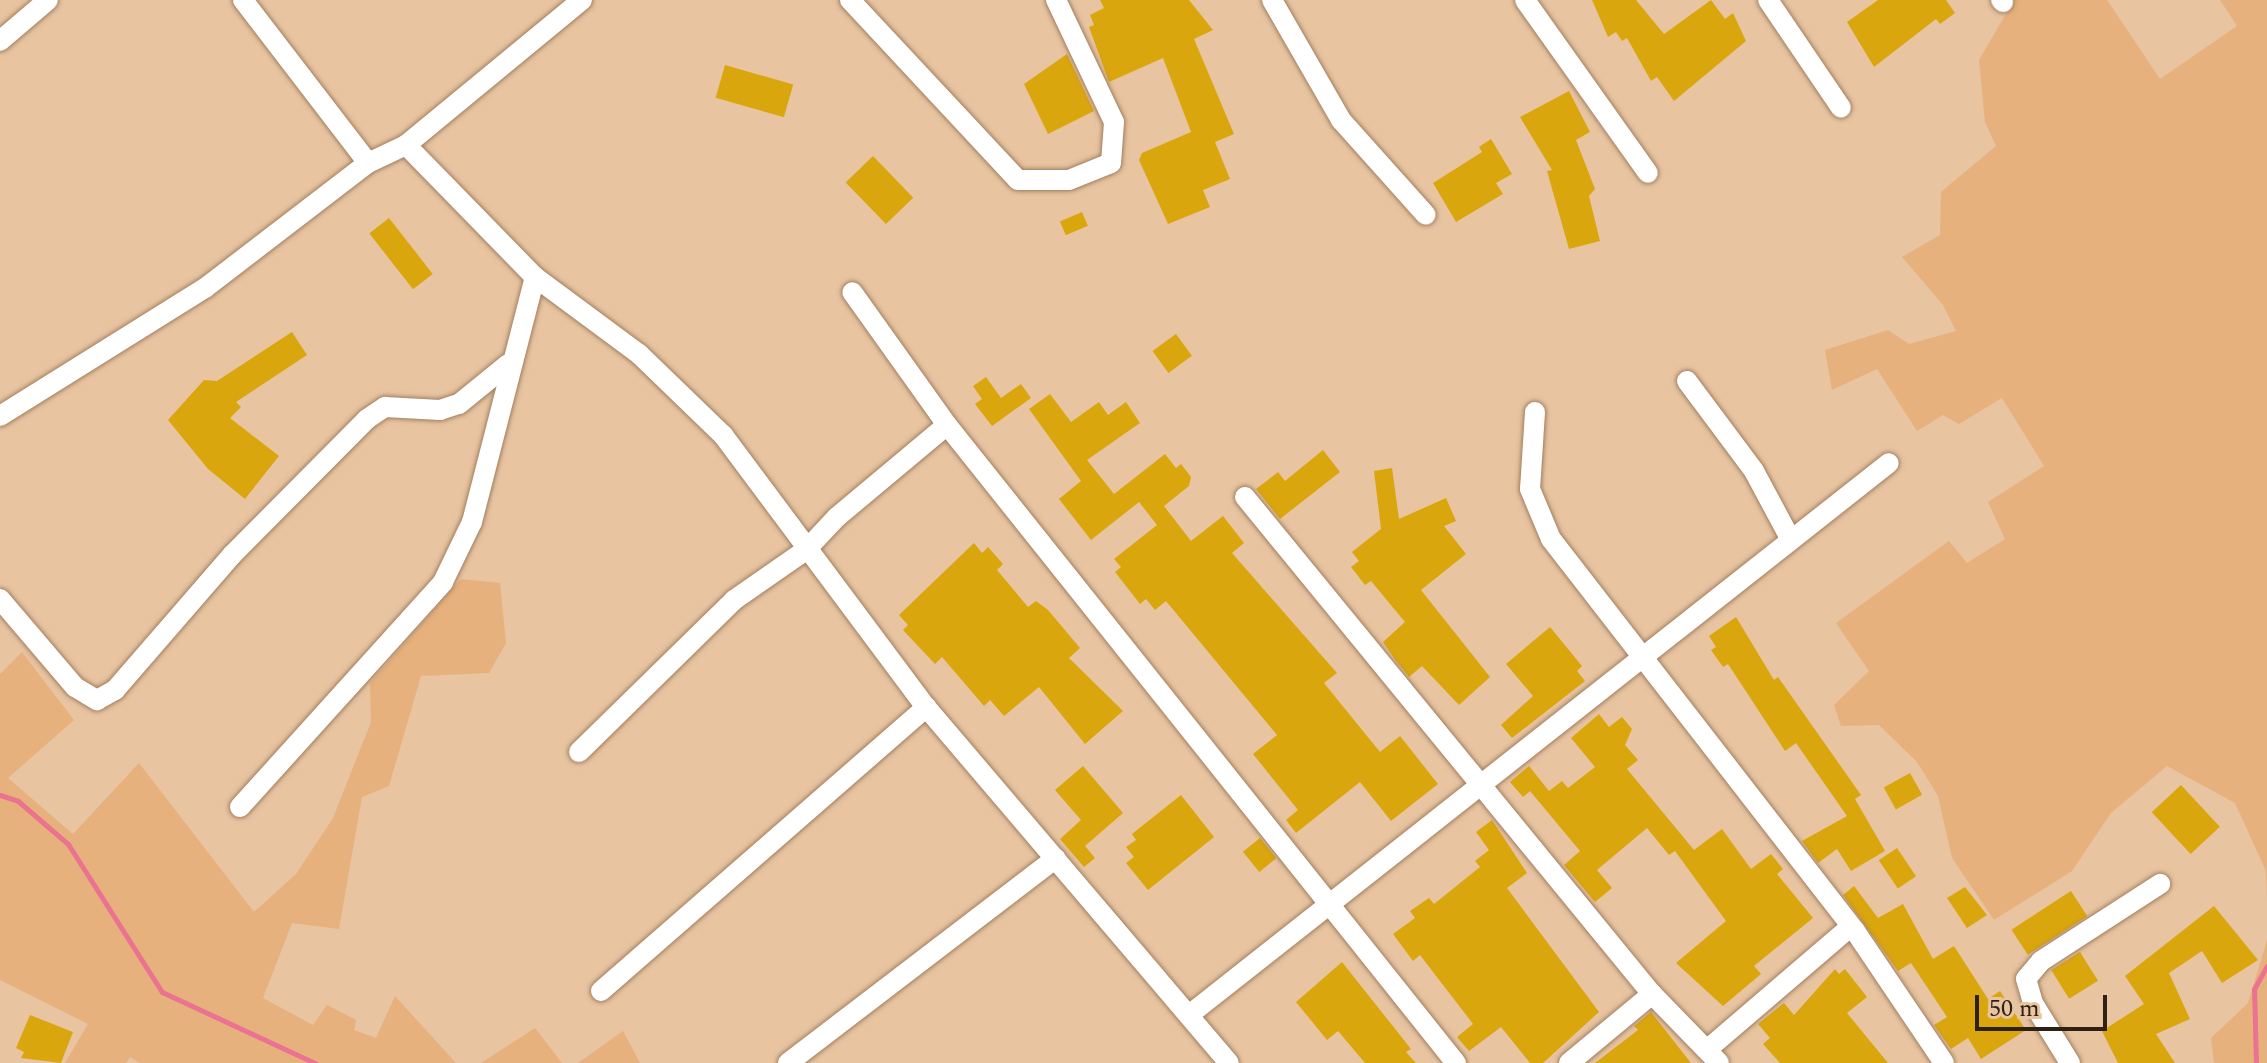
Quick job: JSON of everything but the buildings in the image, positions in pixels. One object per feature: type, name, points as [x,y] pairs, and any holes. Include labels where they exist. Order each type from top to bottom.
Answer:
[{"type":"street","points":[[0,41],[48,0]]},
{"type":"street","points":[[243,0],[368,163]]},
{"type":"street","points":[[0,416],[205,288],[368,163],[406,145],[582,0]]},
{"type":"street","points":[[850,0],[1018,180],[1069,180],[1111,163],[1114,122],[1056,0]]},
{"type":"street","points":[[1272,0],[1341,120],[1426,215]]},
{"type":"street","points":[[1525,0],[1648,173]]},
{"type":"street","points":[[1768,0],[1841,108]]},
{"type":"street","points":[[406,145],[535,277],[639,354],[723,435],[926,707],[1229,1063]]},
{"type":"street","points":[[240,807],[443,582],[472,522],[508,364],[535,277]]},
{"type":"street","points":[[852,292],[947,425],[1334,904],[1456,1063]]},
{"type":"street","points":[[0,599],[75,687],[97,700],[115,690],[232,555],[367,419],[385,407],[440,410],[459,404],[508,364]]},
{"type":"street","points":[[1687,381],[1754,471],[1790,538]]},
{"type":"street","points":[[1535,412],[1530,489],[1536,515],[1849,928],[1944,1063]]},
{"type":"street","points":[[579,752],[734,600],[806,550],[837,517],[947,425]]},
{"type":"street","points":[[1189,1015],[1486,785],[1641,653],[1889,463]]},
{"type":"street","points":[[1245,497],[1486,785],[1652,994],[1714,1055],[1849,928]]},
{"type":"street","points":[[601,991],[926,707]]},
{"type":"street","points":[[788,1063],[1056,858]]},
{"type":"street","points":[[2070,1063],[2033,1003],[2026,979],[2041,961],[2160,884]]},
{"type":"street","points":[[1569,1063],[1652,994]]},
{"type":"shaded area","points":[[2014,0],[2107,0],[2160,79],[2237,26],[2220,0],[2267,0],[2267,899],[2266,871],[2235,803],[2167,766],[2111,813],[2072,871],[1994,920],[1952,858],[1938,796],[1917,762],[1879,725],[1841,726],[1834,705],[1869,671],[1836,623],[1949,541],[1967,563],[2005,539],[1988,502],[2044,466],[2002,398],[1959,424],[1943,415],[1917,431],[1877,369],[1832,390],[1825,350],[1888,330],[1909,344],[1956,331],[1943,305],[1902,257],[1940,235],[1941,192],[1996,146],[1985,122],[1979,60]]},
{"type":"shaded area","points":[[461,579],[500,583],[506,643],[489,673],[421,676],[389,786],[362,797],[339,929],[292,923],[263,998],[313,1025],[327,1005],[356,1020],[354,1030],[376,1038],[395,996],[456,1063],[140,1063],[130,1057],[126,1063],[65,1063],[88,1024],[0,980],[0,674],[22,652],[74,720],[8,778],[73,834],[139,763],[254,912],[296,874],[333,818],[371,722],[370,683]]},
{"type":"shaded area","points":[[2267,940],[2267,1063],[2214,1063],[2211,1038],[2248,1003]]},
{"type":"shaded area","points":[[535,1028],[562,1063],[481,1063]]},
{"type":"shaded area","points":[[623,1031],[640,1063],[578,1063]]},
{"type":"waterway","points":[[0,795],[18,801],[68,844],[162,992],[315,1063]]},
{"type":"waterway","points":[[2256,1063],[2254,989],[2267,966]]}]
